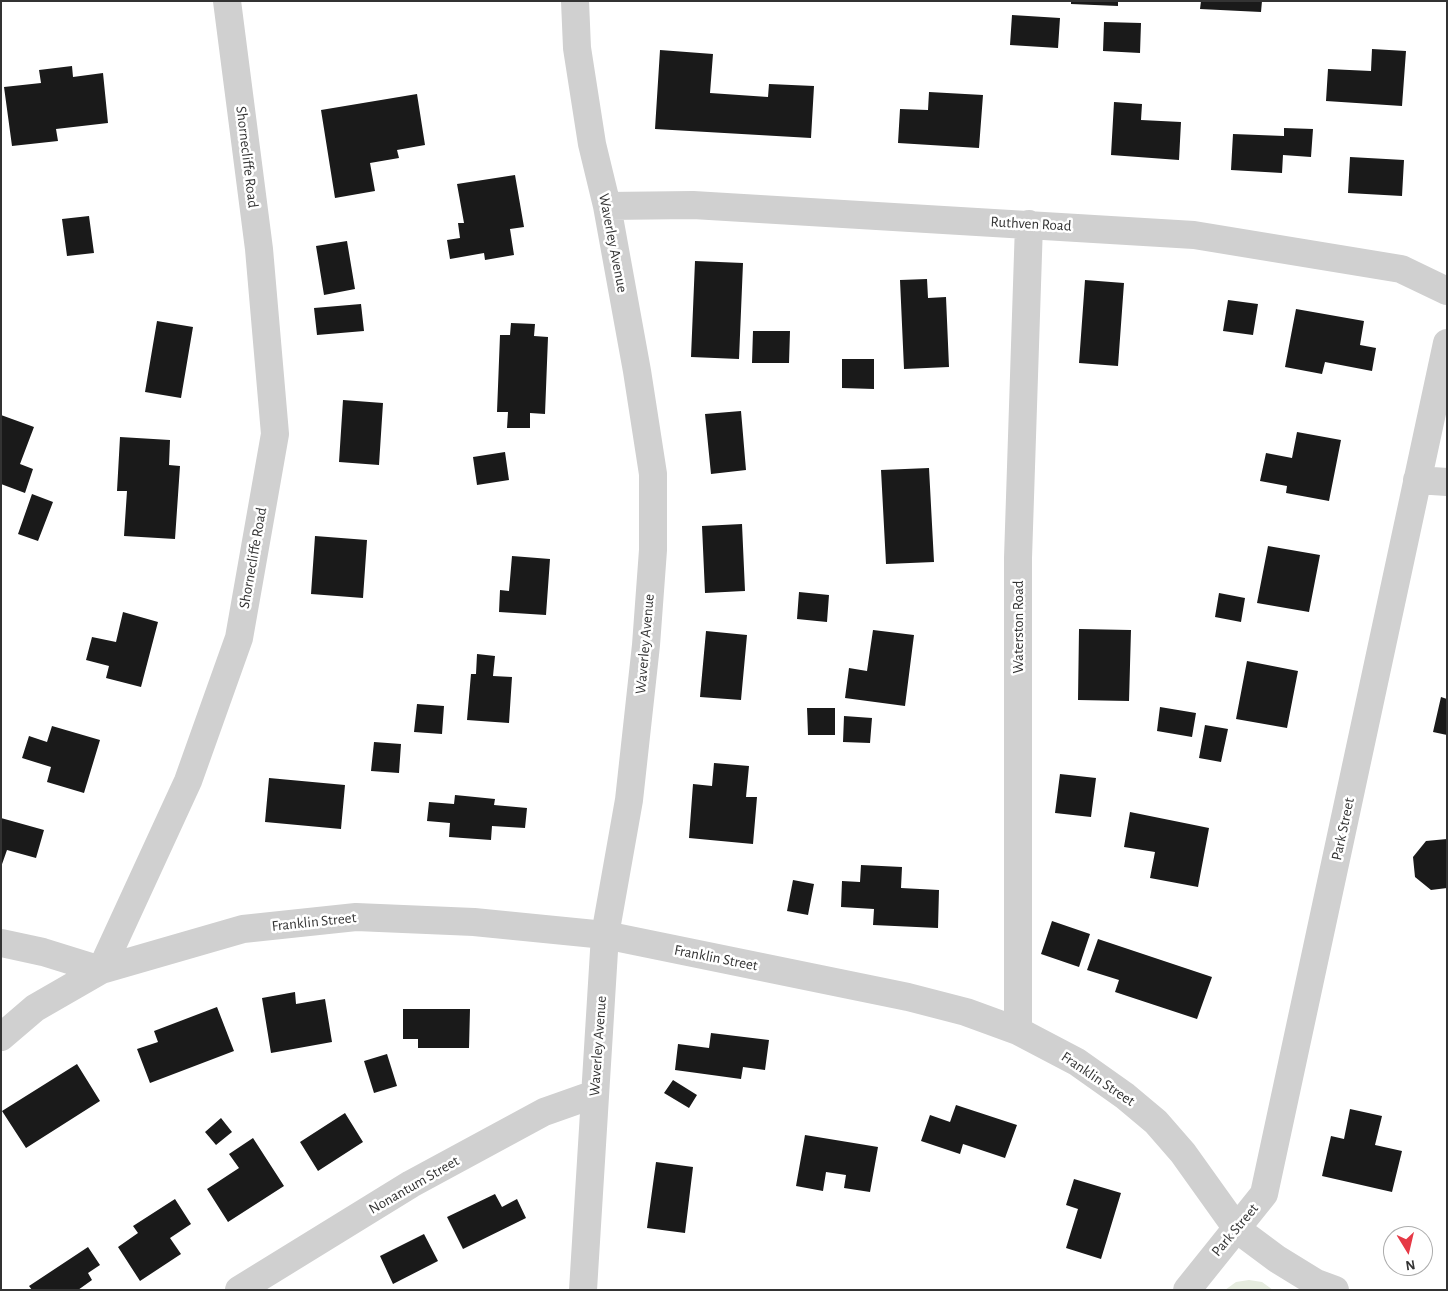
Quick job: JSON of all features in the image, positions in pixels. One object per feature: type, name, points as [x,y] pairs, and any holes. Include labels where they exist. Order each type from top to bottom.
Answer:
[{"type":"street","name":"Shornecliffe Road","points":[[101,970],[188,782],[239,638],[275,434],[259,249],[227,1]]},
{"type":"street","name":"Waverley Avenue","points":[[575,1],[579,57],[592,144],[607,206],[637,371],[653,483],[652,560],[632,771],[605,935],[583,1290]]},
{"type":"street","name":"Ruthven Road","points":[[607,206],[694,205],[1194,235],[1401,269],[1447,291]]},
{"type":"street","name":"Waterston Road","points":[[1018,1031],[1018,558],[1029,224]]},
{"type":"street","name":"Park Street","points":[[1187,1290],[1238,1230],[1264,1194],[1269,1178],[1447,343]]},
{"type":"street","points":[[1417,480],[1447,482]]},
{"type":"street","name":"Franklin Street","points":[[101,970],[243,929],[356,917],[474,922],[605,935],[908,997],[966,1012],[1018,1031],[1077,1062],[1125,1096],[1156,1122],[1183,1153],[1238,1230],[1277,1259],[1322,1288]]},
{"type":"street","points":[[1,943],[101,970]]},
{"type":"street","points":[[1,1037],[35,1008],[101,970]]},
{"type":"street","name":"Nonantum Street","points":[[240,1290],[411,1184],[544,1112],[595,1094]]},
{"type":"shaded area","points":[[1249,1280],[1262,1282],[1273,1290],[1225,1290],[1236,1282]]},
{"type":"building","points":[[1071,1],[1118,1],[1118,6],[1071,4]]},
{"type":"building","points":[[1201,1],[1262,1],[1261,12],[1200,9]]},
{"type":"building","points":[[1012,15],[1060,18],[1058,48],[1010,45]]},
{"type":"building","points":[[1104,22],[1141,23],[1140,53],[1103,51]]},
{"type":"building","points":[[1372,49],[1406,51],[1402,106],[1326,101],[1328,69],[1371,71]]},
{"type":"building","points":[[660,50],[713,54],[710,93],[768,97],[769,84],[814,86],[811,138],[655,129]]},
{"type":"building","points":[[72,66],[73,77],[103,73],[108,123],[56,129],[58,141],[12,146],[4,87],[41,83],[39,70]]},
{"type":"building","points":[[929,92],[983,95],[979,148],[898,143],[900,109],[928,110]]},
{"type":"building","points":[[417,94],[425,145],[397,150],[399,158],[370,163],[375,191],[335,198],[321,110]]},
{"type":"building","points":[[1114,102],[1142,104],[1141,120],[1181,122],[1179,160],[1111,155]]},
{"type":"building","points":[[1284,128],[1313,129],[1311,157],[1283,155],[1282,173],[1231,170],[1233,134],[1284,136]]},
{"type":"building","points":[[1350,157],[1404,160],[1402,196],[1348,193]]},
{"type":"building","points":[[515,175],[524,227],[510,229],[514,255],[485,260],[484,253],[450,259],[447,240],[460,238],[458,223],[464,223],[457,184]]},
{"type":"building","points":[[89,216],[94,253],[67,256],[62,219]]},
{"type":"building","points":[[347,241],[355,289],[324,295],[316,246]]},
{"type":"building","points":[[695,261],[743,263],[739,359],[691,357]]},
{"type":"building","points":[[927,279],[928,298],[946,297],[949,367],[904,369],[900,280]]},
{"type":"building","points":[[1085,280],[1124,283],[1118,366],[1079,363]]},
{"type":"building","points":[[1228,300],[1258,304],[1253,335],[1223,331]]},
{"type":"building","points":[[361,304],[364,331],[317,335],[314,308]]},
{"type":"building","points":[[1296,309],[1364,321],[1360,345],[1376,348],[1372,371],[1325,362],[1322,374],[1285,367]]},
{"type":"building","points":[[157,321],[193,327],[181,398],[145,392]]},
{"type":"building","points":[[511,323],[535,324],[534,336],[548,337],[545,414],[530,413],[530,428],[507,428],[508,412],[497,412],[500,335],[510,335]]},
{"type":"building","points":[[753,331],[790,331],[789,363],[752,363]]},
{"type":"building","points":[[842,359],[874,359],[874,389],[842,388]]},
{"type":"building","points":[[343,400],[383,403],[379,465],[339,462]]},
{"type":"building","points":[[741,411],[746,470],[711,474],[705,414]]},
{"type":"building","points":[[1,415],[34,427],[20,464],[33,469],[25,493],[1,484]]},
{"type":"building","points":[[1297,432],[1341,440],[1329,501],[1286,493],[1287,486],[1260,481],[1266,453],[1292,458]]},
{"type":"building","points":[[120,437],[170,440],[169,465],[180,466],[175,539],[124,536],[127,491],[117,491]]},
{"type":"building","points":[[505,452],[509,480],[477,485],[473,457]]},
{"type":"building","points":[[929,468],[934,562],[886,564],[881,470]]},
{"type":"building","points":[[32,494],[53,502],[38,541],[18,534]]},
{"type":"building","points":[[742,524],[745,591],[705,593],[702,526]]},
{"type":"building","points":[[315,536],[367,540],[363,598],[311,594]]},
{"type":"building","points":[[1268,546],[1320,555],[1309,612],[1257,603]]},
{"type":"building","points":[[512,556],[550,559],[546,615],[499,612],[500,590],[509,591]]},
{"type":"building","points":[[799,592],[829,595],[827,622],[797,619]]},
{"type":"building","points":[[1219,593],[1245,598],[1241,622],[1215,617]]},
{"type":"building","points":[[123,612],[158,622],[141,687],[106,678],[109,666],[86,660],[92,637],[116,642]]},
{"type":"building","points":[[1079,629],[1131,630],[1129,701],[1078,700]]},
{"type":"building","points":[[873,630],[914,635],[905,706],[845,698],[849,668],[867,671]]},
{"type":"building","points":[[706,631],[747,635],[741,700],[700,697]]},
{"type":"building","points":[[477,654],[495,656],[493,676],[512,677],[509,723],[467,720],[471,674],[476,674]]},
{"type":"building","points":[[1247,661],[1298,671],[1287,728],[1236,719]]},
{"type":"building","points":[[1441,697],[1447,699],[1447,735],[1433,732]]},
{"type":"building","points":[[417,704],[444,706],[442,734],[414,732]]},
{"type":"building","points":[[1160,707],[1196,713],[1192,737],[1157,731]]},
{"type":"building","points":[[807,708],[835,708],[835,735],[808,735]]},
{"type":"building","points":[[844,716],[872,718],[870,743],[843,742]]},
{"type":"building","points":[[1205,725],[1228,729],[1221,762],[1199,758]]},
{"type":"building","points":[[52,726],[100,740],[84,793],[47,782],[51,767],[22,758],[29,736],[47,742]]},
{"type":"building","points":[[374,742],[401,744],[399,773],[371,771]]},
{"type":"building","points":[[714,763],[749,766],[746,797],[757,797],[753,844],[689,838],[693,784],[712,786]]},
{"type":"building","points":[[1060,774],[1096,778],[1091,817],[1055,813]]},
{"type":"building","points":[[269,778],[345,785],[341,829],[265,822]]},
{"type":"building","points":[[455,795],[495,799],[494,805],[527,808],[525,828],[492,826],[491,840],[449,837],[450,823],[427,821],[429,802],[454,804]]},
{"type":"building","points":[[1130,812],[1209,828],[1198,887],[1150,878],[1155,852],[1124,847]]},
{"type":"building","points":[[1,818],[44,830],[36,858],[7,850],[1,867]]},
{"type":"building","points":[[1447,839],[1447,888],[1431,890],[1415,877],[1413,857],[1426,841]]},
{"type":"building","points":[[861,865],[902,867],[901,888],[939,890],[938,928],[873,925],[874,909],[841,907],[842,881],[860,882]]},
{"type":"building","points":[[793,880],[814,884],[808,915],[787,911]]},
{"type":"building","points":[[1052,921],[1090,934],[1079,967],[1041,954]]},
{"type":"building","points":[[1098,939],[1212,977],[1197,1019],[1115,992],[1119,980],[1087,970]]},
{"type":"building","points":[[295,992],[296,1004],[325,999],[332,1042],[271,1053],[262,998]]},
{"type":"building","points":[[217,1007],[234,1051],[150,1083],[137,1049],[158,1042],[154,1031]]},
{"type":"building","points":[[403,1009],[470,1009],[469,1048],[418,1048],[418,1039],[403,1039]]},
{"type":"building","points":[[711,1033],[769,1040],[765,1070],[743,1067],[741,1079],[675,1070],[678,1044],[709,1048]]},
{"type":"building","points":[[387,1054],[397,1086],[374,1093],[364,1061]]},
{"type":"building","points":[[77,1064],[100,1101],[26,1148],[2,1111]]},
{"type":"building","points":[[673,1080],[697,1095],[689,1108],[664,1093]]},
{"type":"building","points":[[956,1105],[1017,1125],[1005,1158],[963,1144],[960,1154],[921,1141],[930,1115],[950,1122]]},
{"type":"building","points":[[1350,1109],[1382,1116],[1375,1145],[1402,1151],[1392,1192],[1322,1176],[1331,1136],[1344,1139]]},
{"type":"building","points":[[345,1113],[363,1142],[318,1171],[300,1142]]},
{"type":"building","points":[[221,1118],[232,1132],[216,1145],[205,1132]]},
{"type":"building","points":[[805,1135],[878,1147],[870,1192],[844,1188],[846,1175],[826,1172],[823,1191],[796,1186]]},
{"type":"building","points":[[253,1138],[284,1186],[228,1222],[207,1189],[239,1168],[229,1154]]},
{"type":"building","points":[[656,1162],[693,1167],[685,1233],[647,1228]]},
{"type":"building","points":[[1074,1179],[1121,1193],[1101,1259],[1066,1248],[1078,1209],[1066,1205]]},
{"type":"building","points":[[495,1194],[502,1207],[517,1199],[526,1218],[463,1249],[447,1217]]},
{"type":"building","points":[[175,1199],[191,1224],[170,1238],[181,1254],[140,1281],[118,1247],[138,1233],[133,1226]]},
{"type":"building","points":[[424,1234],[438,1261],[393,1284],[380,1256]]},
{"type":"building","points":[[88,1247],[100,1265],[88,1273],[92,1280],[78,1290],[32,1290],[29,1286]]}]
